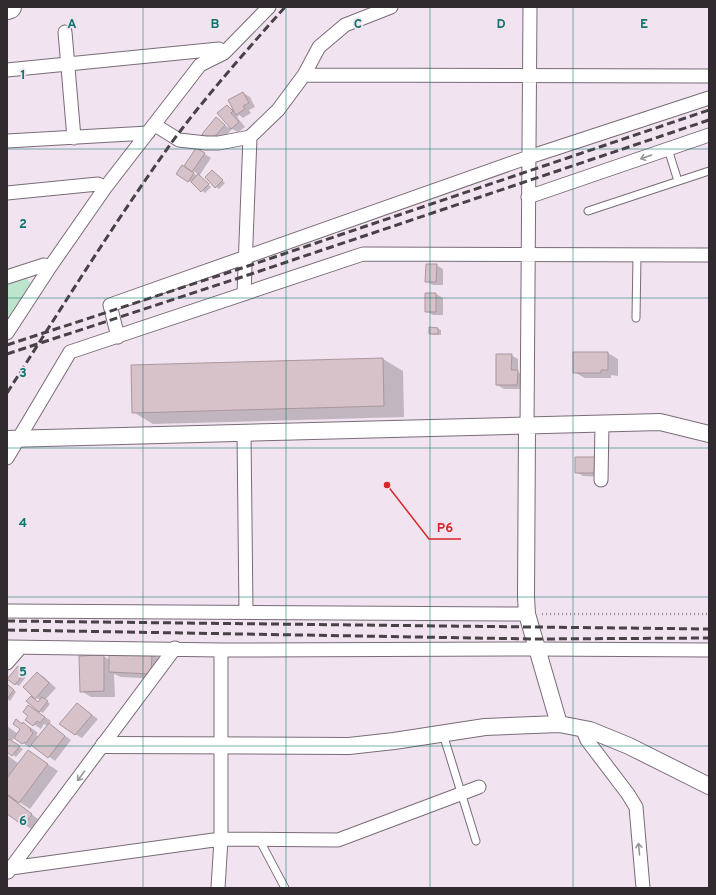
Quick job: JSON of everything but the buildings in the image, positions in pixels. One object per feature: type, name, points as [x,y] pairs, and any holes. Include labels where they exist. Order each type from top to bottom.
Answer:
[{"type":"street","points":[[7,333],[50,267],[106,188],[200,65],[224,53],[269,7]]},
{"type":"street","points":[[7,141],[74,138],[151,129],[179,140],[206,144],[250,137],[278,110],[304,75],[319,47],[344,25],[391,7]]},
{"type":"street","points":[[530,7],[526,597],[527,614],[536,649],[559,724]]},
{"type":"street","points":[[65,32],[74,138]]},
{"type":"street","points":[[7,70],[219,49],[224,53]]},
{"type":"street","points":[[304,75],[709,76]]},
{"type":"street","points":[[118,337],[110,305],[245,256],[529,157],[709,98]]},
{"type":"street","points":[[528,197],[709,135]]},
{"type":"street","points":[[244,294],[250,137]]},
{"type":"street","points":[[7,193],[98,184],[106,188]]},
{"type":"street","points":[[7,458],[13,439],[70,352],[363,254],[709,255]]},
{"type":"street","points":[[7,277],[44,265],[50,267]]},
{"type":"street","points":[[13,439],[660,422],[709,434]]},
{"type":"street","points":[[601,480],[602,424]]},
{"type":"street","points":[[244,433],[246,612]]},
{"type":"street","points":[[7,611],[527,614]]},
{"type":"street","points":[[7,664],[13,647],[175,648],[221,650],[709,650]]},
{"type":"street","points":[[9,871],[175,648]]},
{"type":"street","points":[[218,888],[221,838],[221,650]]},
{"type":"street","points":[[104,745],[349,746],[394,741],[486,727],[559,724],[590,730],[629,746],[709,786]]},
{"type":"street","points":[[582,728],[587,740],[628,794],[636,807],[643,888]]},
{"type":"street","points":[[9,871],[221,838],[338,840],[479,787]]},
{"type":"lane","points":[[668,149],[678,181]]},
{"type":"lane","points":[[588,211],[709,171]]},
{"type":"lane","points":[[636,318],[637,255]]},
{"type":"lane","points":[[443,734],[476,841]]},
{"type":"lane","points":[[259,839],[286,888]]},
{"type":"path","points":[[527,614],[709,614]]},
{"type":"green space","points":[[25,277],[32,285],[7,322],[7,283]]},
{"type":"railway","points":[[7,393],[109,235],[172,142],[213,90],[285,7]]},
{"type":"railway","points":[[7,345],[254,264],[709,110]]},
{"type":"railway","points":[[7,354],[257,272],[709,120]]},
{"type":"railway","points":[[7,621],[709,629]]},
{"type":"railway","points":[[7,630],[534,639],[709,638]]},
{"type":"place","name":"P6","points":[[387,485]]}]
